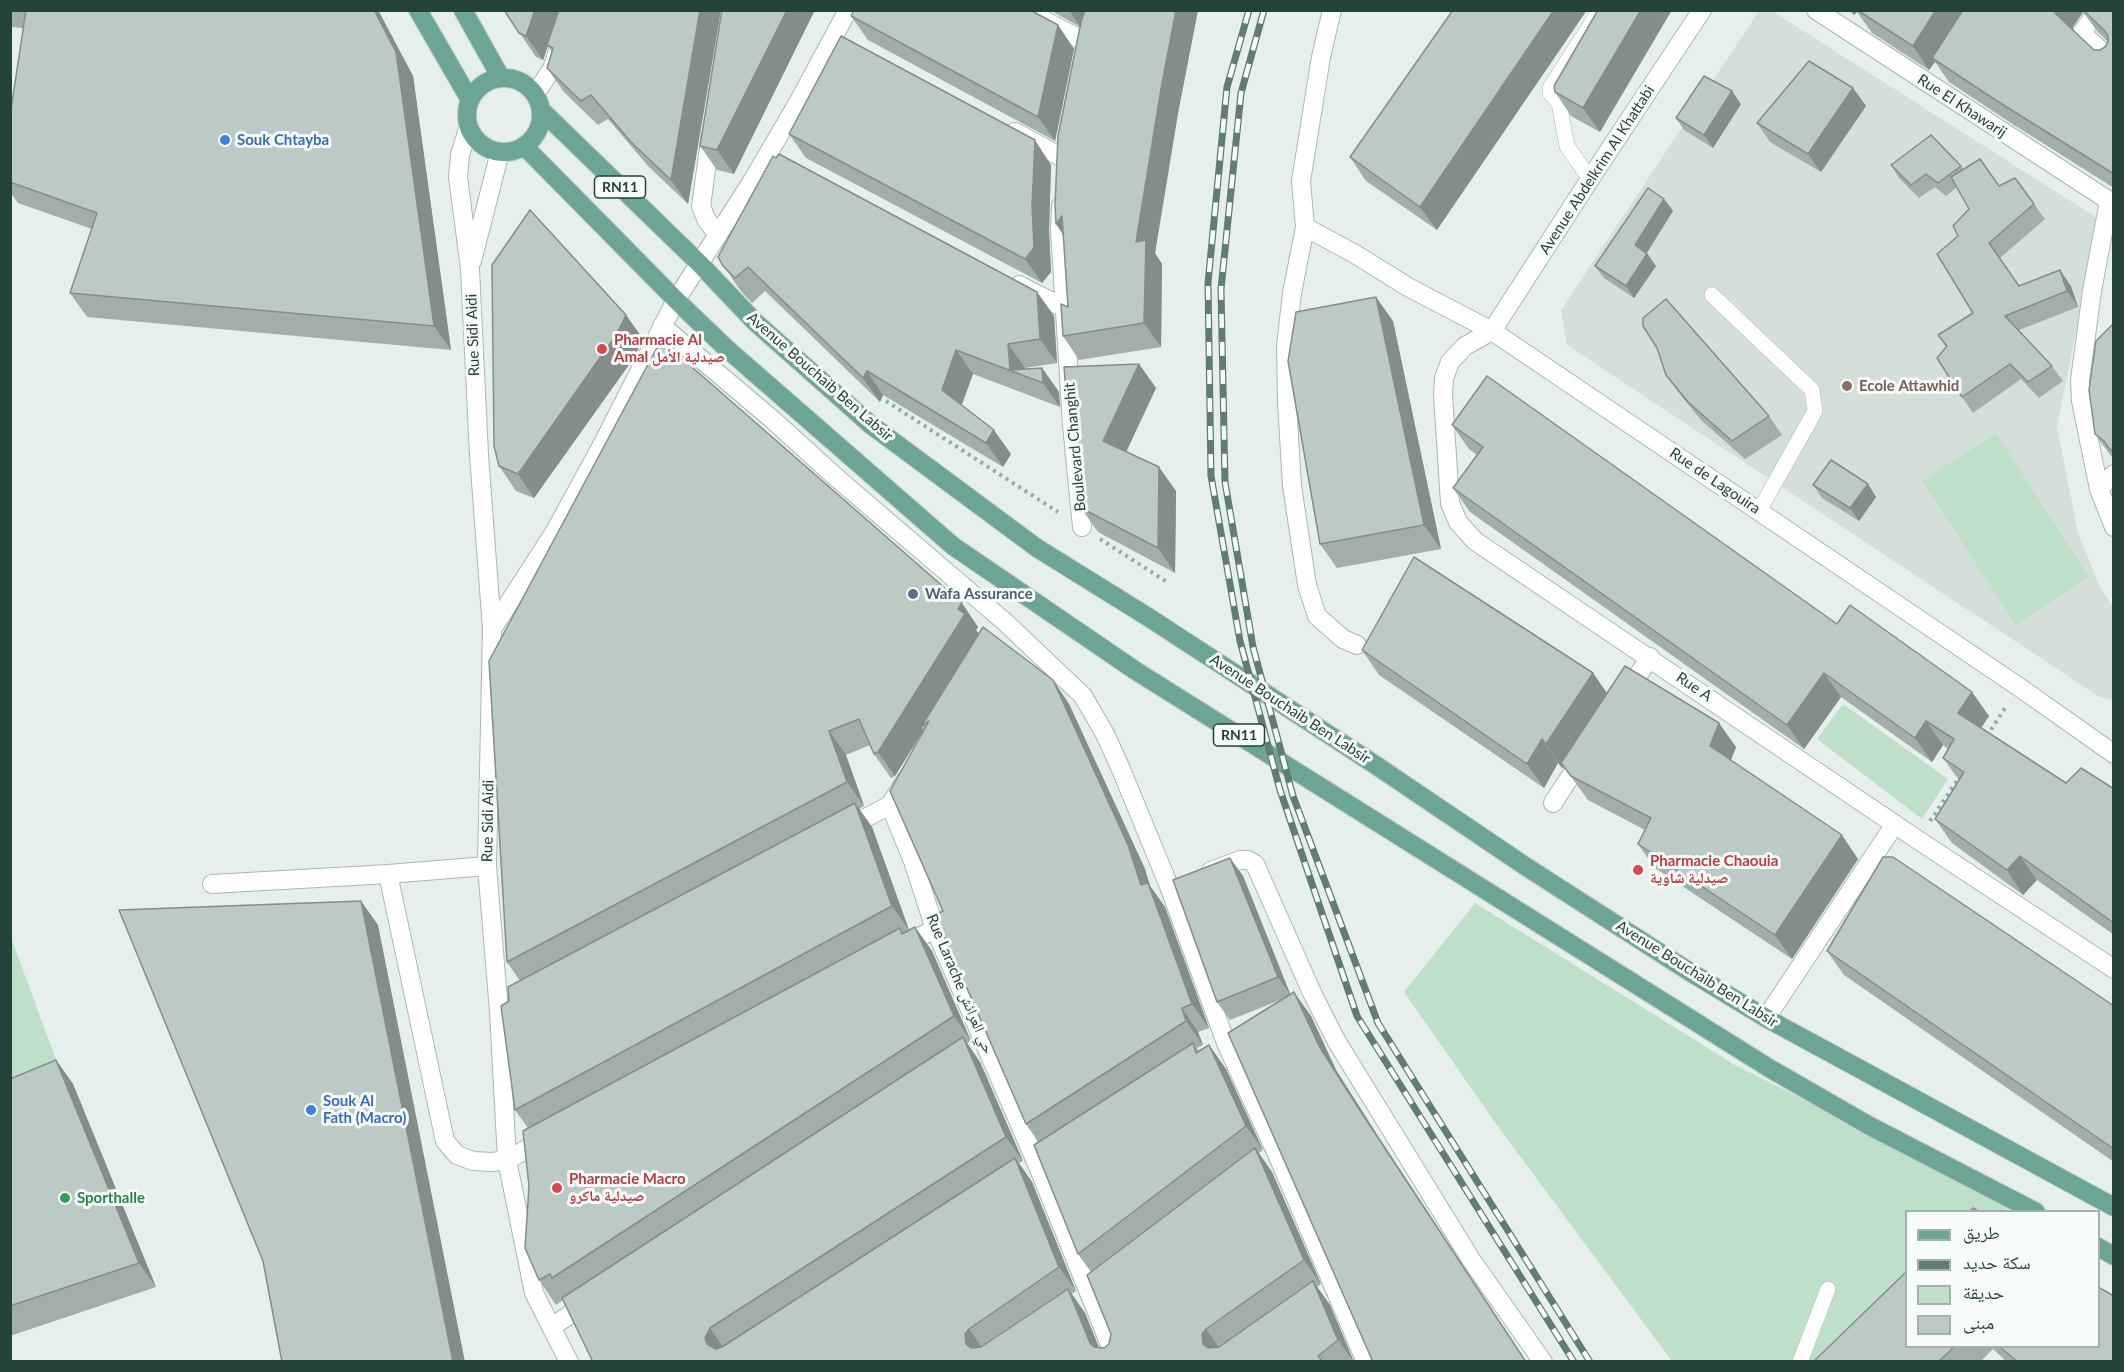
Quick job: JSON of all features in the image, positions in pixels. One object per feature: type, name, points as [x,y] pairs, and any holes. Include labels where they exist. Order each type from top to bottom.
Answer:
[{"type":"main road","points":[[418,10],[470,100]]},
{"type":"main road","points":[[463,10],[501,78],[483,85],[470,100],[467,112],[469,126],[481,144],[500,152],[517,150],[524,146],[538,131],[541,120],[538,102]]},
{"type":"main road","name":"RN11","points":[[501,78],[517,80],[530,88],[538,102]]},
{"type":"main road","name":"Avenue Bouchaib Ben Labsir","points":[[538,102],[755,322],[871,425],[1037,548],[1158,623],[1374,764],[1524,866],[1766,1018],[2114,1207]]},
{"type":"main road","name":"RN11","points":[[524,146],[726,348],[953,546],[1136,671],[1770,1068],[1868,1125],[2032,1210]]},
{"type":"main road","points":[[2100,1248],[2114,1256]]},
{"type":"street","points":[[538,102],[572,10]]},
{"type":"street","points":[[492,629],[554,533],[676,300],[799,101],[848,10]]},
{"type":"street","points":[[1026,10],[1087,43]]},
{"type":"street","points":[[1332,10],[1319,67],[1301,181],[1305,227],[1292,293],[1286,346],[1292,486],[1307,585],[1317,616],[1343,639],[1357,645]]},
{"type":"street","name":"Avenue Abdelkrim Al Khattabi","points":[[1492,331],[1702,10]]},
{"type":"street","name":"Rue El Khawarij","points":[[1815,10],[2111,202]]},
{"type":"street","points":[[2098,10],[2082,33],[2114,63]]},
{"type":"street","points":[[1854,37],[1866,19]]},
{"type":"street","points":[[1083,62],[1094,21]]},
{"type":"street","points":[[834,34],[854,45]]},
{"type":"street","points":[[1932,87],[1945,68]]},
{"type":"street","points":[[713,120],[701,206],[706,219],[718,235]]},
{"type":"street","name":"Rue Sidi Aidi","points":[[469,126],[460,155],[458,177],[470,269],[478,455],[492,629],[487,866],[499,1012],[507,1160],[534,1293],[569,1362]]},
{"type":"street","points":[[1003,126],[1063,158]]},
{"type":"street","name":"Boulevard Changhit","points":[[1068,135],[1063,158],[1060,230],[1072,425],[1082,527]]},
{"type":"street","points":[[769,151],[789,162]]},
{"type":"street","name":"Rue Sidi Aidi","points":[[470,269],[500,152]]},
{"type":"street","points":[[2111,202],[2092,291],[2082,364],[2081,401],[2099,489],[2114,527]]},
{"type":"street","name":"Rue de Lagouira","points":[[1305,227],[1355,254],[1408,287],[1492,331],[2019,687],[2114,754]]},
{"type":"street","points":[[1007,279],[1066,309]]},
{"type":"street","points":[[662,326],[773,420],[1001,627],[1083,696],[1105,734],[1120,767],[1169,886],[1221,1047],[1277,1154],[1366,1362]]},
{"type":"street","name":"Rue A","points":[[1492,331],[1466,346],[1450,362],[1444,378],[1450,503],[1458,522],[1475,540],[1918,840],[2114,969]]},
{"type":"street","points":[[2082,364],[2106,342]]},
{"type":"street","points":[[2099,489],[2114,474]]},
{"type":"street","points":[[1618,706],[1650,657]]},
{"type":"street","points":[[1553,802],[1592,744]]},
{"type":"street","points":[[829,837],[890,805],[916,764]]},
{"type":"street","name":"Rue Larache حي العرائش","points":[[890,805],[913,861],[934,928],[985,1045],[1042,1161],[1095,1292],[1117,1362]]},
{"type":"street","points":[[1766,1018],[1895,824]]},
{"type":"street","points":[[1169,886],[1240,860],[1248,860],[1255,864],[1313,995],[1337,1042],[1472,1261],[1543,1362]]},
{"type":"street","points":[[212,884],[487,866]]},
{"type":"street","points":[[388,874],[445,1142],[457,1155],[473,1161],[492,1162],[507,1160],[559,1131]]},
{"type":"street","points":[[882,957],[934,928]]},
{"type":"street","points":[[499,1012],[520,1001]]},
{"type":"street","points":[[966,1058],[985,1045]]},
{"type":"street","points":[[1258,1168],[1277,1154]]},
{"type":"street","points":[[1018,1177],[1042,1161]]},
{"type":"street","points":[[1316,1301],[1335,1288]]},
{"type":"street","points":[[1071,1308],[1095,1292]]},
{"type":"street","points":[[551,1327],[601,1294]]},
{"type":"lane","points":[[1590,178],[1567,146],[1559,103],[1550,93],[1550,88],[1600,10]]},
{"type":"lane","points":[[1712,295],[1812,390],[1815,411],[1759,511]]},
{"type":"lane","points":[[1800,1362],[1828,1289]]},
{"type":"path","points":[[871,425],[886,401],[1167,582]]},
{"type":"path","points":[[1981,746],[2019,687]]},
{"type":"path","points":[[1918,840],[1961,775]]},
{"type":"shaded area","name":"Ecole Attawhid","points":[[1759,11],[1772,11],[2102,221],[2089,265],[2057,427],[2078,533],[2100,587],[2113,607],[2113,700],[2098,696],[1567,345],[1561,310]]},
{"type":"green space","points":[[1996,433],[2089,577],[2016,625],[1922,481]]},
{"type":"green space","points":[[1843,704],[1948,779],[1922,819],[1817,739]]},
{"type":"green space","points":[[1475,903],[1735,1065],[2013,1204],[2005,1210],[1905,1210],[1905,1299],[1834,1361],[1672,1361],[1499,1128],[1404,992]]},
{"type":"green space","points":[[10,935],[61,1073],[10,1091]]},
{"type":"building","name":"Souk Chtayba","points":[[26,10],[374,10],[396,52],[434,326],[70,293],[97,213],[10,182],[10,116]]},
{"type":"building","points":[[504,10],[535,10],[526,36],[519,33]]},
{"type":"building","points":[[559,10],[700,10],[671,180],[631,142],[591,95],[581,101],[547,68],[553,48],[547,45]]},
{"type":"building","points":[[722,10],[787,10],[717,150],[700,146]]},
{"type":"building","points":[[854,10],[1030,10],[1058,25],[1038,117],[851,16]]},
{"type":"building","points":[[1085,10],[1176,10],[1136,242],[1146,240],[1144,323],[1063,336],[1061,304],[1068,307],[1062,216],[1056,224],[1058,136]]},
{"type":"building","points":[[1453,10],[1554,10],[1420,207],[1350,157]]},
{"type":"building","points":[[1598,10],[1641,10],[1583,108],[1555,92],[1554,86]]},
{"type":"building","points":[[1857,10],[1936,10],[1913,46]]},
{"type":"building","points":[[1963,10],[2055,10],[2055,13],[2094,50],[2100,50],[2108,42],[2108,36],[2083,10],[2114,10],[2114,174],[1932,58]]},
{"type":"building","points":[[841,36],[1035,140],[1032,205],[1034,248],[1025,259],[789,134]]},
{"type":"building","points":[[1809,61],[1853,88],[1808,154],[1757,123]]},
{"type":"building","points":[[1704,76],[1732,91],[1704,135],[1676,118]]},
{"type":"building","points":[[1931,135],[1961,166],[1938,183],[1926,174],[1911,185],[1891,165]]},
{"type":"building","points":[[779,154],[1037,292],[1040,339],[1008,344],[1010,370],[1042,368],[1043,383],[956,350],[942,390],[994,430],[986,443],[867,371],[863,378],[748,267],[735,278],[723,266],[718,257],[773,156],[776,158]]},
{"type":"building","points":[[1980,159],[1999,186],[2015,178],[2034,204],[1989,243],[2019,286],[2060,270],[2067,291],[2005,316],[2052,366],[2028,382],[2010,364],[1962,397],[1937,358],[1947,346],[1938,335],[1973,313],[1937,254],[1958,236],[1953,226],[1969,209],[1951,177]]},
{"type":"building","points":[[1648,188],[1664,199],[1635,245],[1647,254],[1626,286],[1595,266]]},
{"type":"building","points":[[530,210],[626,315],[616,335],[518,474],[499,466],[494,446],[492,265]]},
{"type":"building","points":[[1376,297],[1424,525],[1320,544],[1288,361],[1296,312]]},
{"type":"building","points":[[1666,299],[1769,416],[1732,441],[1688,402],[1666,375],[1657,348],[1643,326],[1643,318]]},
{"type":"building","points":[[2114,323],[2114,453],[2095,434],[2089,390],[2096,341]]},
{"type":"building","points":[[661,340],[962,603],[958,609],[965,614],[878,752],[874,754],[859,719],[829,731],[847,782],[507,962],[489,661]]},
{"type":"building","points":[[1139,364],[1103,441],[1159,467],[1158,548],[1081,508],[1072,394],[1066,392],[1064,367]]},
{"type":"building","points":[[1487,376],[1837,624],[1850,605],[1972,692],[1958,713],[2066,783],[2081,768],[2114,789],[2114,923],[2020,856],[2007,870],[1935,819],[1964,772],[1943,758],[1954,739],[1926,721],[1915,738],[1824,673],[1787,725],[1453,488],[1483,447],[1452,425]]},
{"type":"building","points":[[1831,460],[1868,484],[1850,508],[1813,485]]},
{"type":"building","points":[[1414,557],[1593,673],[1546,744],[1542,739],[1527,764],[1362,650]]},
{"type":"building","points":[[983,627],[1053,680],[1128,845],[1141,885],[1148,883],[1192,1004],[1182,1008],[1186,1021],[1026,1124],[935,915],[943,911],[890,791],[929,721],[921,727]]},
{"type":"building","points":[[1625,666],[1719,723],[1710,746],[1842,835],[1775,935],[1638,844],[1651,818],[1571,776],[1561,763]]},
{"type":"building","points":[[855,803],[892,906],[515,1110],[501,1006],[509,1001],[508,987]]},
{"type":"building","points":[[1883,857],[1893,857],[2114,1006],[2114,1149],[1827,951]]},
{"type":"building","points":[[1230,858],[1278,977],[1217,1002],[1173,880]]},
{"type":"building","name":"Souk Al Fath (Macro)","points":[[361,901],[453,1362],[282,1362],[263,1261],[119,910]]},
{"type":"building","points":[[915,927],[954,1016],[552,1278],[550,1274],[539,1280],[525,1248],[529,1186],[523,1131],[900,928],[902,934]]},
{"type":"building","points":[[1294,992],[1319,1046],[1526,1362],[1373,1362],[1228,1033]]},
{"type":"building","points":[[963,1037],[1006,1137],[710,1328],[705,1338],[707,1344],[716,1349],[722,1347],[1015,1158],[1059,1267],[969,1329],[965,1334],[966,1344],[971,1348],[981,1347],[1068,1289],[1090,1343],[1094,1347],[1104,1348],[1109,1344],[1111,1334],[1087,1275],[1255,1148],[1304,1260],[1206,1329],[1202,1334],[1203,1344],[1208,1348],[1219,1347],[1313,1281],[1338,1340],[1318,1356],[1323,1362],[593,1362],[562,1298]]},
{"type":"building","points":[[1193,1043],[1196,1053],[1209,1045],[1246,1126],[1078,1254],[1034,1145]]},
{"type":"building","name":"Sporthalle","points":[[56,1060],[139,1263],[10,1306],[10,1079]]},
{"type":"building","points":[[1905,1273],[1905,1348],[1953,1348],[1938,1362],[1813,1362]]},
{"type":"building","points":[[2100,1288],[2114,1296],[2114,1362],[2018,1362],[2001,1348],[2100,1348]]},
{"type":"railway","points":[[1249,10],[1227,87],[1208,283],[1211,476],[1240,641],[1280,790],[1357,1016],[1574,1362]]},
{"type":"railway","points":[[1264,10],[1241,93],[1221,289],[1225,482],[1253,647],[1293,796],[1378,1023],[1590,1362]]},
{"type":"place","name":"Souk Chtayba","points":[[225,140]]},
{"type":"place","name":"Pharmacie Al Amal صيدلية الأمل","points":[[602,349]]},
{"type":"place","name":"Ecole Attawhid","points":[[1847,386]]},
{"type":"place","name":"Wafa Assurance","points":[[913,594]]},
{"type":"place","name":"Pharmacie Chaouia صيدلية شاوية","points":[[1638,870]]},
{"type":"place","name":"Souk Al Fath (Macro)","points":[[311,1110]]},
{"type":"place","name":"Pharmacie Macro صيدلية ماكرو","points":[[557,1188]]},
{"type":"place","name":"Sporthalle","points":[[65,1198]]}]
